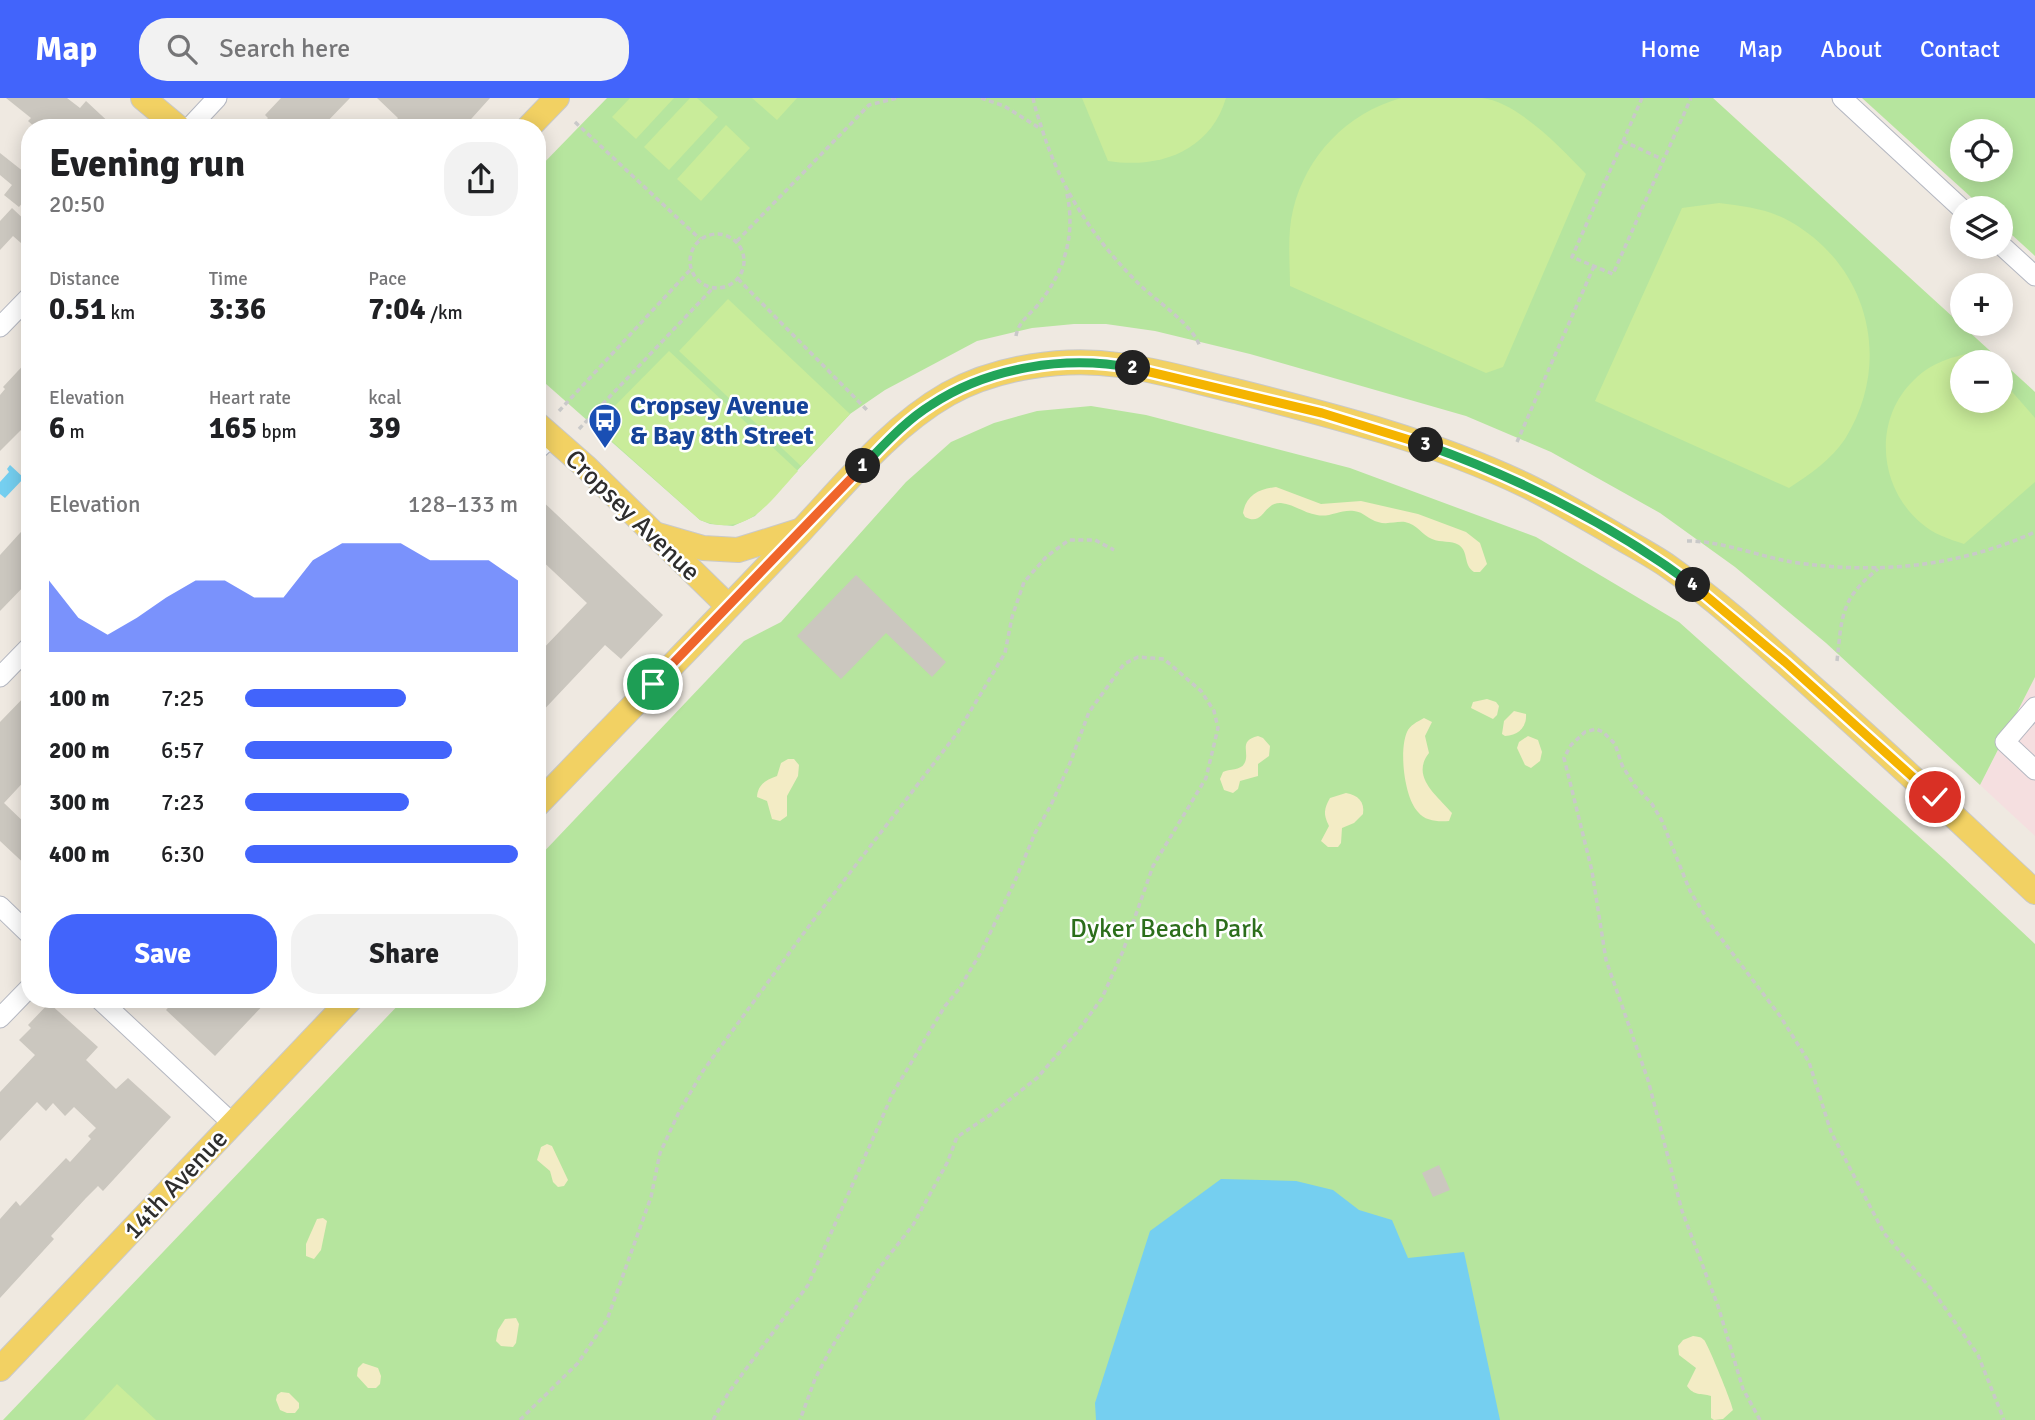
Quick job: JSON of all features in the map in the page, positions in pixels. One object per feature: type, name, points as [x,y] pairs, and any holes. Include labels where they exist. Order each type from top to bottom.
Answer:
[{"type":"main road","points":[[143,98],[168,119]]},
{"type":"main road","points":[[536,119],[556,98]]},
{"type":"main road","points":[[546,796],[896,432],[928,406],[979,380],[1040,366],[1115,364],[1162,373],[1368,426],[1451,454],[1525,485],[1572,509],[1666,565],[1703,592],[1935,797],[2035,892]]},
{"type":"main road","name":"Cropsey Avenue","points":[[546,440],[587,468],[728,606]]},
{"type":"main road","points":[[654,534],[703,548],[738,550],[803,529]]},
{"type":"main road","name":"14th Avenue","points":[[0,1369],[342,1008]]},
{"type":"street","points":[[197,119],[217,98]]},
{"type":"street","points":[[1842,98],[1950,198]]},
{"type":"street","points":[[2013,256],[2035,276]]},
{"type":"street","points":[[0,327],[21,305]]},
{"type":"street","points":[[0,677],[21,655]]},
{"type":"street","points":[[2035,707],[2005,742],[2035,770]]},
{"type":"street","points":[[0,906],[21,926]]},
{"type":"street","points":[[0,1018],[21,996]]},
{"type":"street","points":[[109,1008],[232,1123]]},
{"type":"path","points":[[737,241],[874,98]]},
{"type":"path","points":[[869,105],[897,98]]},
{"type":"path","points":[[981,98],[1004,106],[1043,130]]},
{"type":"path","points":[[1016,337],[1017,327],[1050,289],[1061,269],[1068,246],[1070,224],[1065,188],[1033,98]]},
{"type":"path","points":[[1642,98],[1572,257],[1613,274],[1691,98]]},
{"type":"path","points":[[575,122],[700,239]]},
{"type":"path","points":[[1623,141],[1664,160]]},
{"type":"path","points":[[1065,188],[1112,257],[1177,317],[1200,347]]},
{"type":"path","points":[[579,429],[713,288],[730,285],[738,279],[745,264],[744,256],[737,241],[723,234],[707,235],[700,239],[690,254],[691,269],[697,280],[713,288]]},
{"type":"path","points":[[1517,442],[1594,266]]},
{"type":"path","points":[[559,411],[691,269]]},
{"type":"path","points":[[738,279],[868,411]]},
{"type":"path","points":[[1687,541],[1794,562],[1878,569],[1955,560],[2035,532]]},
{"type":"path","points":[[520,1420],[578,1363],[607,1320],[651,1197],[660,1153],[679,1112],[703,1071],[809,926],[965,722],[1004,653],[1024,582],[1046,556],[1069,540],[1095,540],[1114,550]]},
{"type":"path","points":[[1837,661],[1843,609],[1864,580],[1878,569]]},
{"type":"path","points":[[713,1420],[729,1392],[808,1285],[893,1093],[981,952],[1070,763],[1089,712],[1124,664],[1138,657],[1164,659],[1201,691],[1214,711],[1218,728],[1206,778],[1153,866],[1123,951],[1102,999],[1079,1031],[1037,1078],[957,1137],[947,1163],[913,1225],[880,1267],[829,1352],[815,1379],[800,1420]]},
{"type":"path","points":[[1760,1420],[1744,1389],[1718,1306],[1682,1212],[1648,1080],[1606,960],[1592,871],[1564,758],[1571,745],[1585,732],[1596,729],[1615,744],[1622,765],[1634,785],[1652,804],[1662,821],[1690,891],[1711,925],[1780,1016],[1809,1062],[1831,1132],[1884,1233],[1933,1290],[1978,1355],[2004,1420]]},
{"type":"shaded area","points":[[2035,677],[2035,836],[1980,785]]},
{"type":"green space","points":[[607,98],[1713,98],[1950,314],[1950,336],[1974,336],[1989,350],[1950,350],[1950,413],[2013,413],[2013,372],[2035,392],[2035,677],[1980,785],[1826,643],[1735,567],[1660,513],[1551,452],[1466,416],[1250,354],[1155,331],[1106,324],[1032,328],[977,341],[885,390],[850,414],[755,516],[733,526],[710,524],[700,520],[546,384],[546,161]]},
{"type":"green space","points":[[630,98],[674,98],[636,139],[612,117]]},
{"type":"green space","points":[[690,98],[697,98],[718,117],[669,170],[644,147]]},
{"type":"green space","points":[[752,98],[797,98],[777,120]]},
{"type":"green space","points":[[1082,98],[1226,98],[1208,132],[1195,144],[1163,159],[1127,163],[1108,161]]},
{"type":"green space","points":[[1401,98],[1482,98],[1496,101],[1539,128],[1586,174],[1503,367],[1486,373],[1290,286],[1291,219],[1299,190],[1308,172],[1332,139],[1347,126],[1363,114]]},
{"type":"green space","points":[[1862,98],[2035,98],[2035,256],[2013,236],[2013,196],[1970,196],[1954,182],[2013,182],[2013,119],[1950,119],[1950,178]]},
{"type":"green space","points":[[726,125],[750,148],[701,201],[677,179]]},
{"type":"green space","points":[[1719,203],[1774,214],[1818,241],[1839,264],[1855,290],[1865,318],[1870,348],[1868,379],[1860,409],[1845,439],[1833,454],[1789,488],[1595,401],[1682,208]]},
{"type":"green space","points":[[728,299],[850,414],[801,466],[679,351]]},
{"type":"green space","points":[[669,351],[798,471],[767,505],[744,521],[717,525],[700,520],[595,426]]},
{"type":"green space","points":[[1950,359],[1950,413],[2013,413],[2013,393],[2035,418],[2035,482],[1964,544],[1931,530],[1907,508],[1896,491],[1886,453],[1892,414],[1901,396],[1914,380]]},
{"type":"green space","name":"Dyker Beach Park","points":[[1091,406],[1146,415],[1350,468],[1536,537],[1679,622],[2035,944],[2035,1420],[3,1420],[395,1008],[546,1008],[546,850],[744,641],[781,622],[906,482],[951,442],[994,423],[1037,411]]},
{"type":"green space","points":[[117,1384],[156,1420],[84,1420]]},
{"type":"sand","points":[[1276,487],[1321,504],[1361,501],[1418,514],[1466,532],[1480,543],[1487,564],[1480,572],[1474,572],[1468,566],[1464,551],[1459,545],[1432,539],[1409,523],[1381,523],[1358,512],[1344,511],[1322,516],[1281,503],[1270,506],[1256,519],[1245,517],[1243,513],[1250,497],[1264,489]]},
{"type":"sand","points":[[1487,699],[1499,706],[1493,719],[1471,708],[1473,702]]},
{"type":"sand","points":[[1514,711],[1526,714],[1525,723],[1518,732],[1505,736],[1502,734],[1504,721]]},
{"type":"sand","points":[[1424,718],[1432,722],[1425,736],[1429,753],[1424,762],[1424,778],[1452,813],[1449,821],[1432,820],[1421,815],[1413,805],[1406,785],[1403,750],[1407,732]]},
{"type":"sand","points":[[1258,736],[1270,746],[1269,756],[1258,764],[1258,776],[1240,781],[1238,789],[1233,793],[1224,790],[1220,779],[1223,772],[1242,766],[1246,760],[1246,744]]},
{"type":"sand","points":[[1528,736],[1538,740],[1542,752],[1540,761],[1531,768],[1525,765],[1517,748],[1519,742]]},
{"type":"sand","points":[[794,759],[799,765],[798,776],[787,796],[787,816],[780,821],[772,819],[767,801],[757,797],[761,786],[777,776],[781,763]]},
{"type":"sand","points":[[1346,793],[1360,800],[1363,814],[1354,823],[1342,828],[1341,843],[1338,847],[1328,847],[1321,841],[1329,826],[1325,815],[1326,805],[1330,798]]},
{"type":"sand","points":[[547,1144],[552,1146],[568,1180],[564,1186],[558,1187],[553,1182],[550,1171],[537,1160],[541,1147]]},
{"type":"sand","points":[[323,1218],[327,1221],[321,1250],[314,1259],[306,1256],[306,1244],[317,1219]]},
{"type":"sand","points":[[516,1318],[519,1324],[516,1343],[513,1347],[501,1346],[496,1341],[498,1330],[505,1319]]},
{"type":"sand","points":[[1693,1336],[1706,1343],[1729,1397],[1733,1410],[1723,1419],[1711,1418],[1711,1396],[1695,1393],[1687,1386],[1696,1368],[1679,1355],[1678,1346],[1683,1340]]},
{"type":"sand","points":[[363,1363],[378,1368],[381,1376],[380,1384],[376,1388],[368,1388],[357,1376],[358,1368]]},
{"type":"sand","points":[[281,1392],[289,1393],[299,1403],[295,1413],[280,1410],[276,1400]]},
{"type":"water","points":[[10,465],[21,475],[21,481],[5,498],[0,494],[0,482],[9,472],[7,469]]},
{"type":"water","points":[[1221,1179],[1296,1181],[1333,1190],[1359,1210],[1392,1220],[1408,1258],[1464,1252],[1500,1420],[1096,1420],[1095,1403],[1150,1231]]},
{"type":"building","points":[[6,98],[67,98],[80,108],[86,101],[105,119],[30,119]]},
{"type":"building","points":[[281,98],[350,98],[330,119],[267,119],[265,115]]},
{"type":"building","points":[[377,98],[490,98],[471,119],[398,118]]},
{"type":"building","points":[[0,153],[21,170],[19,207],[4,195],[12,185],[0,175]]},
{"type":"building","points":[[12,208],[21,216],[21,243],[13,236],[0,250],[0,221]]},
{"type":"building","points":[[21,368],[21,430],[0,451],[0,395],[5,389],[3,387]]},
{"type":"building","points":[[546,504],[663,615],[621,659],[605,645],[546,707],[546,646],[587,603],[546,564]]},
{"type":"building","points":[[21,532],[21,589],[0,611],[0,555]]},
{"type":"building","points":[[856,575],[946,662],[932,677],[886,633],[841,679],[797,636]]},
{"type":"building","points":[[21,700],[21,785],[4,803],[21,819],[21,861],[0,841],[0,722]]},
{"type":"building","points":[[44,1008],[55,1008],[98,1047],[86,1060],[116,1089],[128,1078],[171,1117],[103,1191],[98,1186],[86,1198],[51,1236],[54,1239],[0,1298],[0,1219],[16,1201],[20,1206],[66,1158],[70,1162],[91,1139],[88,1136],[96,1128],[74,1107],[65,1116],[53,1103],[46,1111],[37,1102],[0,1141],[0,1092],[35,1055],[19,1040],[31,1028],[28,1025]]},
{"type":"building","points":[[168,1008],[260,1008],[215,1056],[166,1010]]},
{"type":"building","points":[[1439,1165],[1450,1190],[1433,1197],[1422,1173]]},
{"type":"place","name":"Cropsey Avenue & Bay 8th Street","points":[[605,450]]},
{"type":"route","points":[[653,684],[896,432],[928,406],[979,380],[1011,372],[1075,363],[1115,364],[1162,373],[1368,426],[1486,467],[1572,509],[1666,565],[1703,592],[1935,797]]}]
